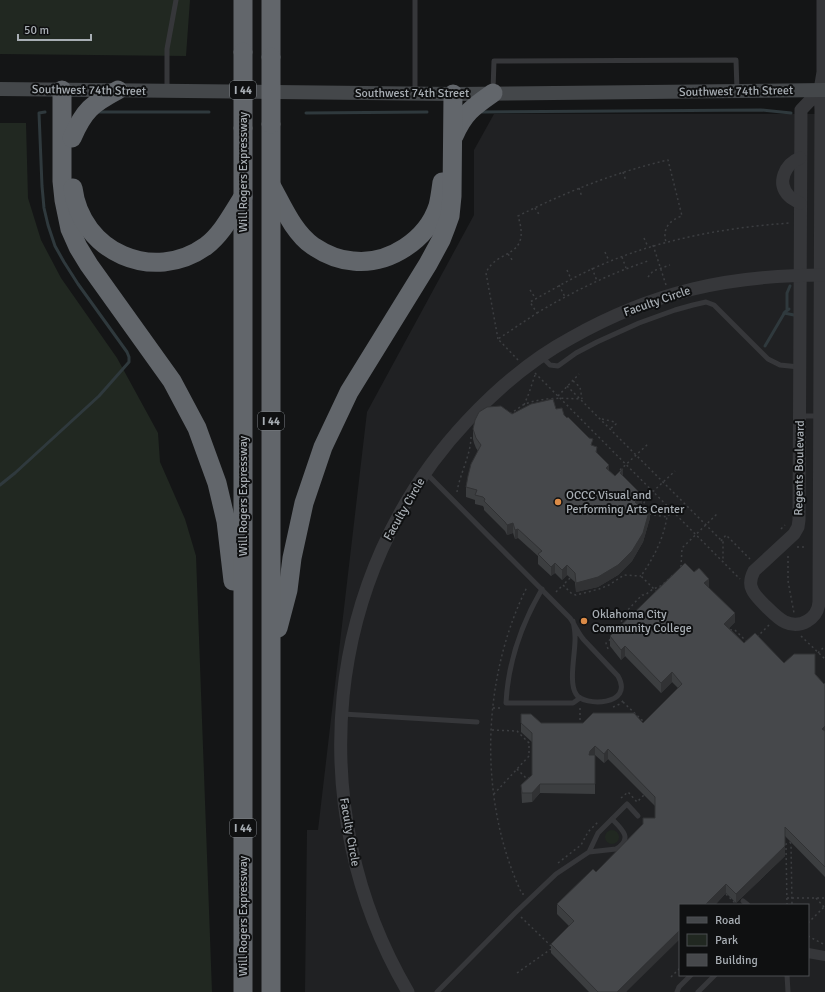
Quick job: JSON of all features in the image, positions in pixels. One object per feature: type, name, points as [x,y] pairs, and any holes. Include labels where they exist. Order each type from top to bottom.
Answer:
[{"type":"highway","name":"Will Rogers Expressway","points":[[243,0],[243,992]]},
{"type":"highway","name":"I 44","points":[[271,0],[271,992]]},
{"type":"highway","points":[[67,90],[72,138],[72,180],[74,197],[86,226],[95,237],[116,253],[128,258],[151,262],[165,262],[176,260],[198,251],[210,242],[222,228],[243,197]]},
{"type":"highway","points":[[67,90],[62,181],[70,229],[78,247],[89,265],[172,381],[197,428],[217,483],[226,521],[244,665]]},
{"type":"highway","points":[[72,138],[79,120],[87,110],[98,101],[118,90]]},
{"type":"highway","points":[[453,139],[460,122],[468,111],[493,93]]},
{"type":"highway","points":[[271,657],[288,590],[292,558],[304,504],[323,446],[348,392],[428,264],[441,240],[450,216],[452,196],[453,139],[448,94]]},
{"type":"highway","points":[[271,186],[294,225],[303,237],[313,245],[332,256],[364,262],[383,258],[401,250],[417,238],[426,228],[438,206],[443,176],[448,94]]},
{"type":"main road","name":"Southwest 74th Street","points":[[0,89],[448,94],[822,90]]},
{"type":"street","points":[[822,90],[823,0]]},
{"type":"street","name":"Regents Boulevard","points":[[822,90],[822,587],[819,606],[814,616],[804,623],[796,624],[786,623],[780,619],[755,595],[750,583],[754,571],[794,534],[798,527],[801,110],[822,90]]},
{"type":"street","points":[[800,198],[821,193]]},
{"type":"street","name":"Faculty Circle","points":[[408,992],[383,945],[371,914],[354,859],[345,811],[341,750],[345,680],[358,613],[368,581],[392,526],[412,491],[449,441],[486,401],[527,367],[569,339],[638,306],[664,297],[720,282],[762,277],[823,275]]},
{"type":"street","points":[[809,953],[825,956]]},
{"type":"lane","points":[[167,91],[167,49],[176,0]]},
{"type":"lane","points":[[415,0],[415,93]]},
{"type":"lane","points":[[493,93],[494,61],[736,60],[737,91]]},
{"type":"lane","points":[[541,357],[550,365],[558,366],[576,353],[620,331],[675,310],[706,302],[714,305],[768,359],[780,365],[800,367]]},
{"type":"lane","points":[[799,416],[822,416]]},
{"type":"lane","points":[[426,472],[573,621],[584,640],[618,676],[621,684],[620,693],[616,698],[612,700],[588,701],[576,695],[573,688],[575,636],[573,621]]},
{"type":"lane","points":[[542,589],[530,610],[521,632],[513,660],[506,703],[573,703],[580,698]]},
{"type":"lane","points":[[342,714],[477,722]]},
{"type":"lane","points":[[589,852],[598,833],[627,804],[638,816]]},
{"type":"lane","points":[[437,992],[556,874],[589,852],[616,849],[623,844],[624,832],[612,819]]},
{"type":"lane","points":[[743,900],[747,904]]},
{"type":"lane","points":[[677,992],[679,987],[690,976]]},
{"type":"lane","points":[[698,992],[714,976]]},
{"type":"lane","points":[[788,976],[788,992]]},
{"type":"path","points":[[521,363],[498,339],[486,273],[491,265],[508,254],[517,245],[522,231],[518,216],[579,188],[623,172],[668,160],[682,216],[669,223],[665,235],[666,242]]},
{"type":"path","points":[[623,172],[626,181]]},
{"type":"path","points":[[579,188],[582,197]]},
{"type":"path","points":[[535,208],[540,216]]},
{"type":"path","points":[[537,313],[530,302],[592,268],[653,245],[708,232],[739,227],[800,223]]},
{"type":"path","points":[[644,238],[648,247]]},
{"type":"path","points":[[653,245],[667,289]]},
{"type":"path","points":[[605,252],[609,262]]},
{"type":"path","points":[[508,254],[513,261]]},
{"type":"path","points":[[622,256],[626,268]]},
{"type":"path","points":[[498,339],[537,313],[565,297],[626,268],[648,261]]},
{"type":"path","points":[[648,277],[653,270],[670,264]]},
{"type":"path","points":[[592,268],[597,281]]},
{"type":"path","points":[[567,270],[572,279]]},
{"type":"path","points":[[559,285],[565,297]]},
{"type":"path","points":[[530,290],[536,299]]},
{"type":"path","points":[[532,371],[742,581]]},
{"type":"path","points":[[523,406],[535,373]]},
{"type":"path","points":[[559,397],[579,374]]},
{"type":"path","points":[[573,380],[580,387],[583,401]]},
{"type":"path","points":[[567,386],[723,542],[723,563]]},
{"type":"path","points":[[506,417],[523,406],[559,397],[580,399]]},
{"type":"path","points":[[600,418],[615,422],[616,424],[610,429]]},
{"type":"path","points":[[457,492],[460,477],[471,445],[472,430]]},
{"type":"path","points":[[621,470],[648,444]]},
{"type":"path","points":[[638,508],[641,511],[646,498],[675,471]]},
{"type":"path","points":[[641,576],[659,547],[667,517],[672,512]]},
{"type":"path","points":[[645,513],[667,517]]},
{"type":"path","points":[[620,630],[622,616],[642,595],[645,595],[653,589],[661,586],[682,566],[682,548],[717,514]]},
{"type":"path","points":[[781,529],[788,523]]},
{"type":"path","points":[[721,540],[726,535],[750,559]]},
{"type":"path","points":[[794,547],[813,547]]},
{"type":"path","points":[[788,554],[788,581],[795,617]]},
{"type":"path","points":[[563,585],[572,594],[576,595],[609,585],[624,575],[641,576],[661,596]]},
{"type":"path","points":[[551,598],[570,578]]},
{"type":"path","points":[[526,893],[522,894],[508,858],[499,824],[492,774],[492,730],[497,678],[502,656],[517,609],[527,587]]},
{"type":"path","points":[[755,639],[771,623]]},
{"type":"path","points":[[728,630],[735,630],[749,644]]},
{"type":"path","points":[[797,632],[825,659]]},
{"type":"path","points":[[608,649],[606,643],[611,639]]},
{"type":"path","points":[[818,653],[825,646]]},
{"type":"path","points":[[623,702],[649,727]]},
{"type":"path","points":[[580,708],[580,727]]},
{"type":"path","points":[[492,730],[517,731],[529,743],[529,756],[494,794]]},
{"type":"path","points":[[517,769],[526,778],[532,778]]},
{"type":"path","points":[[617,803],[628,792],[637,802],[644,795]]},
{"type":"path","points":[[552,867],[581,845],[588,832],[601,818]]},
{"type":"path","points":[[787,904],[786,844],[790,842],[792,904]]},
{"type":"path","points":[[726,894],[736,904]]},
{"type":"path","points":[[787,898],[825,898]]},
{"type":"path","points":[[809,921],[825,906],[816,898]]},
{"type":"path","points":[[517,973],[553,949],[521,917]]},
{"type":"path","points":[[809,937],[825,945]]},
{"type":"path","points":[[671,977],[679,969]]},
{"type":"shaded area","name":"Oklahoma City Community College","points":[[494,114],[825,114],[825,992],[305,992],[307,830],[318,830],[367,412],[474,215],[474,150]]},
{"type":"green space","points":[[0,0],[190,0],[186,56],[0,54]]},
{"type":"green space","points":[[0,123],[26,123],[28,198],[41,240],[61,278],[117,358],[158,433],[160,462],[185,519],[196,556],[212,992],[0,992]]},
{"type":"green space","points":[[612,830],[617,832],[619,837],[617,842],[612,844],[607,842],[605,837],[607,832]]},
{"type":"building","name":"OCCC Visual and Performing Arts Center","points":[[553,399],[556,409],[562,408],[564,415],[567,418],[568,417],[589,438],[593,439],[591,445],[597,447],[596,452],[609,465],[606,468],[615,476],[623,469],[620,473],[642,495],[635,502],[640,507],[650,508],[643,533],[632,551],[618,565],[598,577],[576,583],[575,573],[567,565],[562,570],[555,563],[551,567],[538,554],[542,551],[518,529],[515,530],[513,523],[507,525],[484,501],[485,499],[483,497],[475,495],[477,490],[466,487],[471,464],[481,445],[476,438],[473,429],[479,412],[487,407],[501,406],[512,414],[531,404]]},
{"type":"building","name":"Oklahoma City Community College","points":[[685,563],[694,572],[699,568],[709,579],[704,583],[735,613],[724,624],[744,643],[755,633],[784,663],[794,654],[815,654],[815,674],[824,684],[825,683],[825,726],[822,729],[825,731],[825,867],[785,827],[785,846],[736,894],[726,884],[706,904],[679,904],[679,931],[617,992],[598,992],[551,944],[574,921],[557,904],[593,869],[596,872],[643,824],[643,818],[655,818],[655,797],[608,749],[604,754],[595,746],[590,751],[589,755],[595,755],[595,784],[540,784],[532,793],[522,793],[521,785],[532,775],[532,733],[521,723],[521,714],[531,714],[541,723],[583,723],[593,713],[634,713],[643,723],[682,684],[672,672],[661,683],[625,646],[621,650],[610,636]]},
{"type":"waterway","points":[[482,112],[761,110],[791,113]]},
{"type":"waterway","points":[[0,485],[99,396],[129,362],[127,352],[78,284],[55,246],[44,208],[42,186],[39,113],[45,112]]},
{"type":"waterway","points":[[99,112],[209,112]]},
{"type":"waterway","points":[[306,113],[427,112]]},
{"type":"waterway","points":[[787,309],[787,293],[790,286]]},
{"type":"waterway","points":[[765,346],[785,312],[789,309]]},
{"type":"waterway","points":[[784,313],[794,315]]},
{"type":"place","name":"OCCC Visual and Performing Arts Center","points":[[558,502]]},
{"type":"place","name":"Oklahoma City Community College","points":[[584,621]]}]
